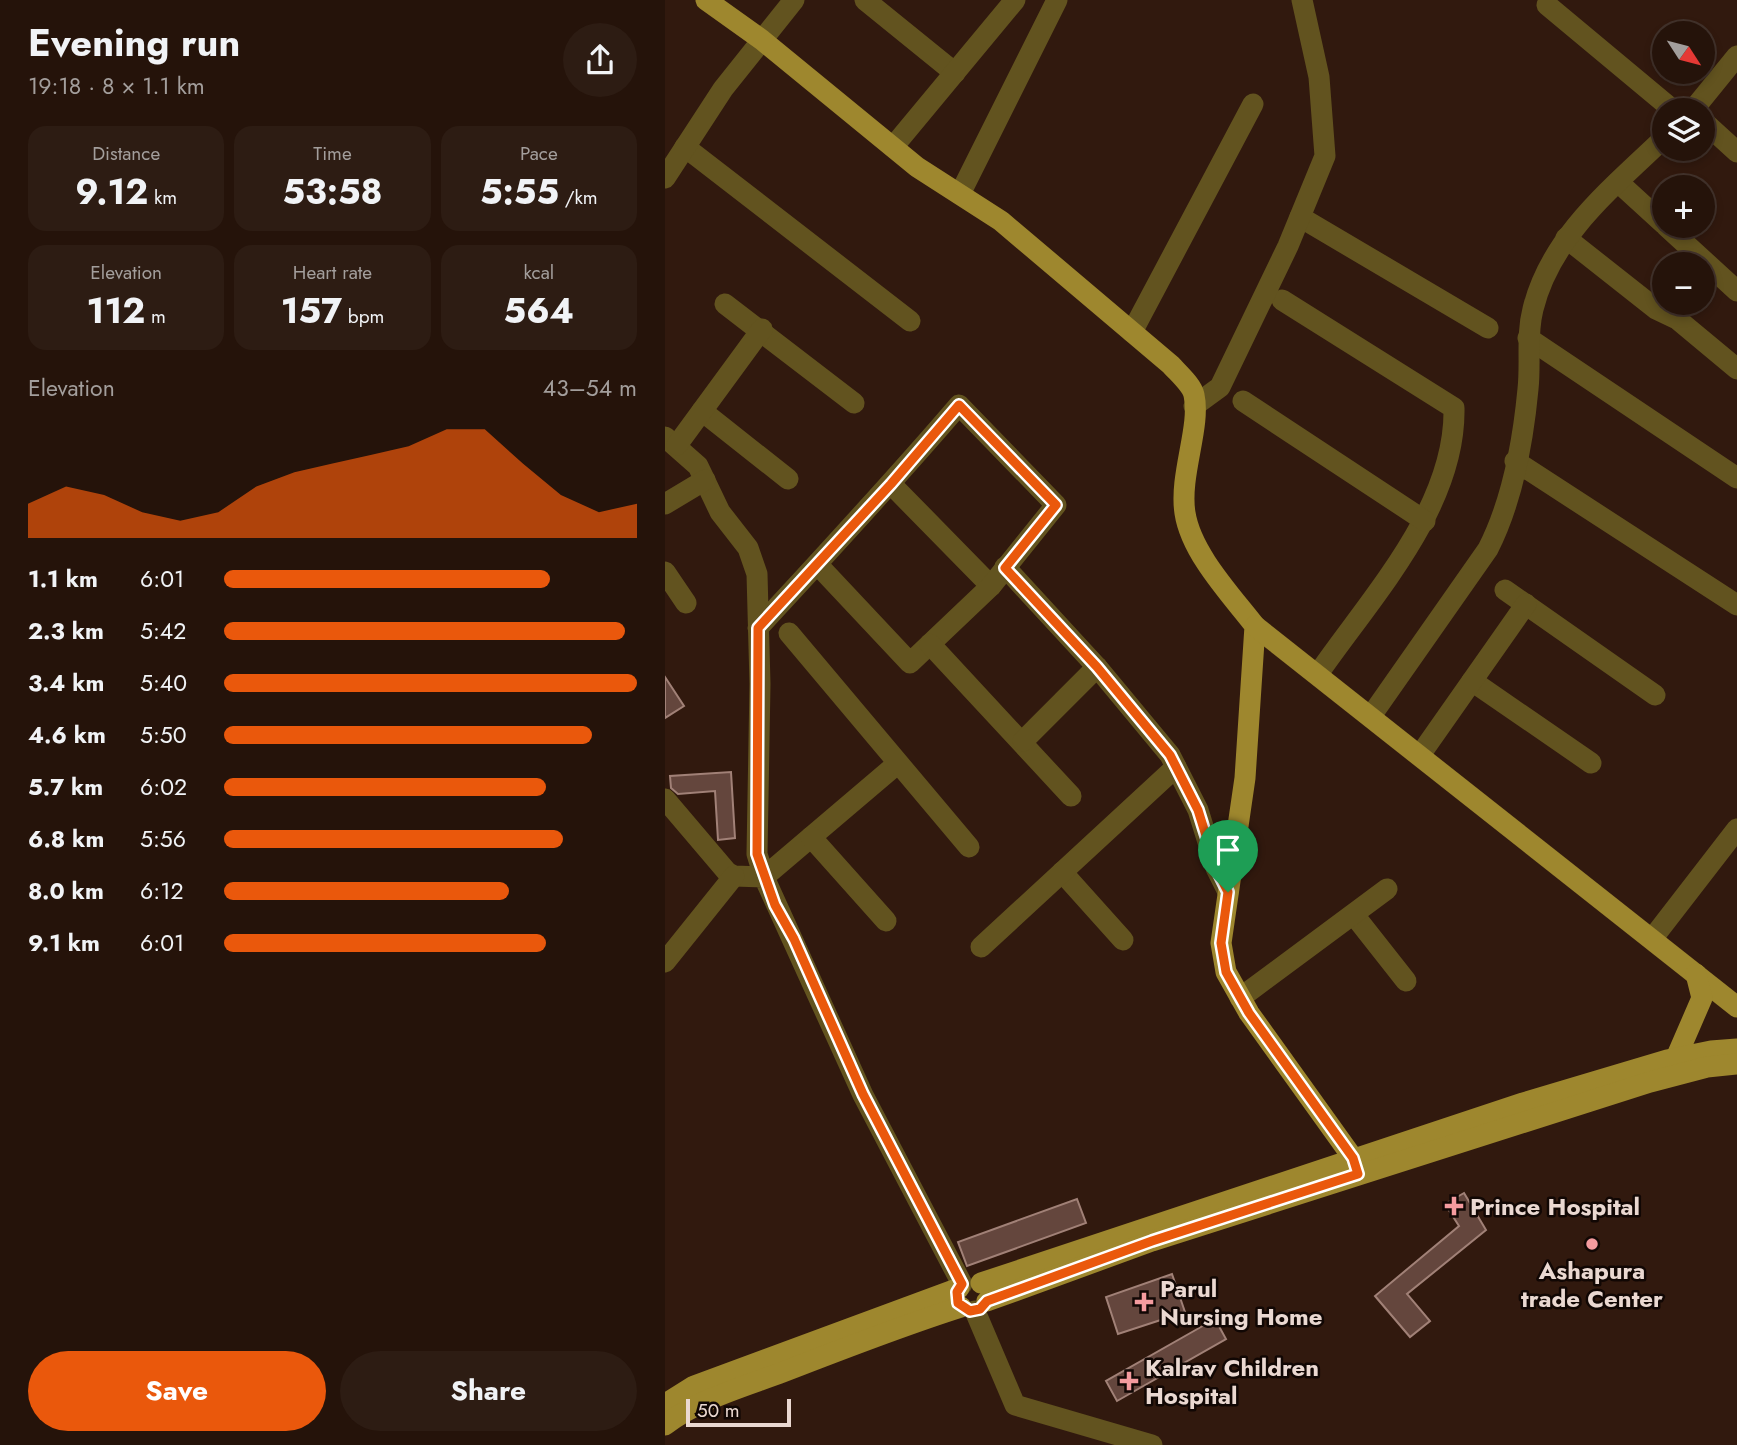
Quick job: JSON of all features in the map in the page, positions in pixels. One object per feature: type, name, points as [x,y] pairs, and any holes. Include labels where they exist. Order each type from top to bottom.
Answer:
[{"type":"main road","points":[[706,0],[762,40],[893,146],[1001,221],[1171,365],[1194,394],[1184,470],[1185,514],[1204,561],[1255,626],[1737,1007]]},
{"type":"main road","points":[[1255,626],[1245,778],[1221,943],[1226,972],[1240,998],[1356,1166]]},
{"type":"main road","points":[[1677,1065],[1702,998],[1696,974]]},
{"type":"main road","points":[[665,1404],[699,1395],[971,1295],[1356,1166],[1523,1102],[1677,1065],[1711,1051],[1737,1049]]},
{"type":"main road","points":[[1677,1065],[1737,1064]]},
{"type":"main road","points":[[665,1425],[699,1395]]},
{"type":"street","points":[[665,178],[723,89],[794,0]]},
{"type":"street","points":[[865,0],[955,73]]},
{"type":"street","points":[[960,194],[1057,0]]},
{"type":"street","points":[[1194,406],[1220,387],[1300,217],[1325,156],[1319,77],[1302,0]]},
{"type":"street","points":[[893,146],[955,73],[1005,4]]},
{"type":"street","points":[[1547,5],[1659,98]]},
{"type":"street","points":[[1703,98],[1737,56]]},
{"type":"street","points":[[1132,332],[1253,104]]},
{"type":"street","points":[[1715,132],[1737,152]]},
{"type":"street","points":[[685,147],[910,321]]},
{"type":"street","points":[[1371,716],[1488,549],[1501,522],[1528,390],[1528,338],[1537,296],[1566,238],[1579,220],[1652,149]]},
{"type":"street","points":[[1618,182],[1652,213]]},
{"type":"street","points":[[1300,217],[1488,328]]},
{"type":"street","points":[[1566,238],[1656,309],[1677,319],[1737,369]]},
{"type":"street","points":[[1679,238],[1737,291]]},
{"type":"street","points":[[1282,300],[1454,408],[1454,422],[1439,493],[1425,521],[1318,674]]},
{"type":"street","points":[[725,304],[762,329],[854,403]]},
{"type":"street","points":[[762,329],[702,411],[671,441],[692,459],[720,512],[751,555],[757,574],[757,854],[764,877],[863,1094],[971,1295],[1015,1405],[1152,1445]]},
{"type":"street","points":[[1528,338],[1737,478]]},
{"type":"street","points":[[1243,401],[1425,521]]},
{"type":"street","points":[[758,628],[817,564],[891,484],[959,405],[1056,505],[991,586],[910,663],[817,564]]},
{"type":"street","points":[[702,411],[788,479]]},
{"type":"street","points":[[1515,461],[1737,605]]},
{"type":"street","points":[[665,503],[705,480]]},
{"type":"street","points":[[891,484],[991,586]]},
{"type":"street","points":[[1005,568],[1097,667],[1159,741],[1198,810],[1216,868],[1228,892]]},
{"type":"street","points":[[665,572],[686,603]]},
{"type":"street","points":[[1505,590],[1655,695]]},
{"type":"street","points":[[1420,755],[1526,604]]},
{"type":"street","points":[[789,633],[969,847]]},
{"type":"street","points":[[930,644],[1023,741],[1071,796]]},
{"type":"street","points":[[1023,741],[1097,667]]},
{"type":"street","points":[[1472,681],[1591,763]]},
{"type":"street","points":[[665,799],[727,872],[734,876],[764,877],[897,764]]},
{"type":"street","points":[[981,947],[1176,767]]},
{"type":"street","points":[[1652,939],[1737,830]]},
{"type":"street","points":[[811,837],[885,921]]},
{"type":"street","points":[[1062,872],[1123,940]]},
{"type":"street","points":[[665,962],[734,876]]},
{"type":"street","points":[[1240,998],[1387,889]]},
{"type":"street","points":[[1354,915],[1405,981]]},
{"type":"building","points":[[665,677],[684,706],[665,718]]},
{"type":"building","points":[[731,772],[735,838],[718,840],[715,791],[678,794],[671,788],[670,776]]},
{"type":"building","points":[[1464,1193],[1486,1230],[1407,1294],[1430,1321],[1410,1337],[1375,1296],[1459,1226],[1445,1204]]},
{"type":"building","points":[[1077,1199],[1086,1223],[967,1266],[958,1242]]},
{"type":"building","points":[[1172,1274],[1185,1312],[1118,1334],[1106,1297]]},
{"type":"building","points":[[1215,1319],[1226,1339],[1117,1401],[1106,1381]]},
{"type":"place","name":"Prince Hospital","points":[[1454,1206]]},
{"type":"place","name":"Ashapura trade Center","points":[[1592,1244]]},
{"type":"place","name":"Parul Nursing Home","points":[[1144,1302]]},
{"type":"place","name":"Kalrav Children Hospital","points":[[1129,1381]]},
{"type":"route","points":[[959,405],[1056,505],[1005,568],[1097,667],[1170,755],[1198,810],[1216,868],[1228,892],[1221,943],[1226,972],[1249,1013],[1353,1158],[1358,1174],[1152,1241],[987,1301],[975,1311],[965,1310],[956,1297],[962,1284],[863,1094],[794,939],[775,905],[757,854],[760,684],[758,628],[891,484],[959,405]]}]
